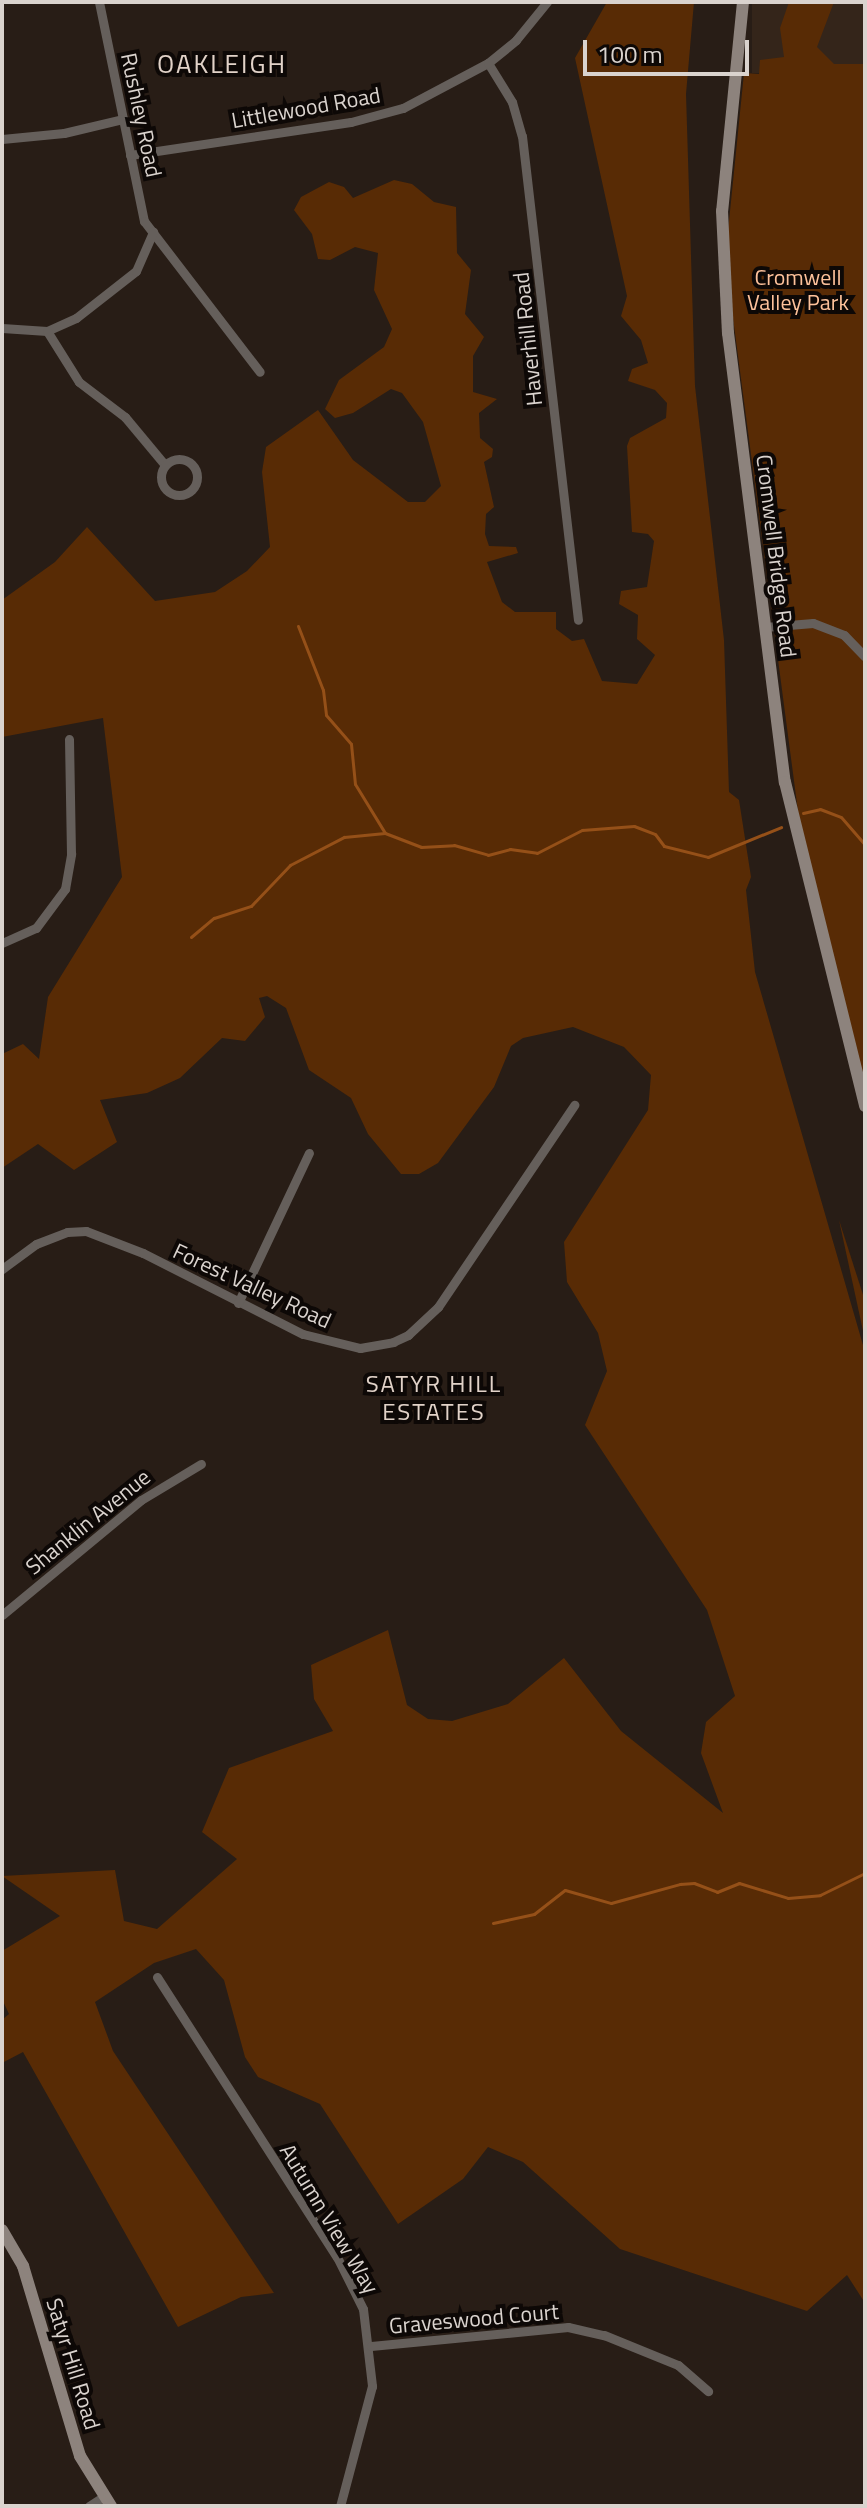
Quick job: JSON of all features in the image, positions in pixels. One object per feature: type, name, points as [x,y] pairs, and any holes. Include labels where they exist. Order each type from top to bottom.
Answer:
[{"type":"main road","name":"Cromwell Bridge Road","points":[[743,2],[722,258],[765,627],[793,826],[865,1106]]},
{"type":"main road","name":"Satyr Hill Road","points":[[2,2230],[23,2266],[80,2456],[107,2502]]},
{"type":"street","name":"Rushley Road","points":[[99,2],[144,221],[260,372]]},
{"type":"street","name":"Littlewood Road","points":[[130,155],[378,116],[430,97],[488,63],[547,2]]},
{"type":"street","name":"Haverhill Road","points":[[488,63],[512,102],[522,136],[578,620]]},
{"type":"street","points":[[2,139],[123,119]]},
{"type":"street","points":[[2,328],[47,331],[76,318],[136,271],[153,232]]},
{"type":"street","points":[[47,331],[79,382],[125,417],[165,465]]},
{"type":"street","points":[[187,460],[197,475],[195,486],[179,495],[168,491],[161,476],[165,465],[187,460]]},
{"type":"street","points":[[765,627],[813,623],[844,635],[865,657]]},
{"type":"street","points":[[2,943],[36,928],[65,889],[71,854],[69,739]]},
{"type":"street","name":"Forest Valley Road","points":[[2,1269],[36,1244],[67,1232],[86,1231],[338,1346],[376,1346],[408,1335],[438,1307],[574,1105]]},
{"type":"street","points":[[238,1303],[309,1153]]},
{"type":"street","name":"Shanklin Avenue","points":[[2,1615],[141,1500],[201,1464]]},
{"type":"street","name":"Autumn View Way","points":[[157,1977],[348,2277],[371,2346],[367,2414],[340,2506]]},
{"type":"street","name":"Graveswood Court","points":[[371,2346],[568,2327],[604,2335],[678,2365],[708,2391]]},
{"type":"street","points":[[89,2506],[107,2502]]},
{"type":"shaded area","points":[[752,2],[865,2],[865,73],[752,73]]},
{"type":"green space","points":[[607,2],[694,2],[686,94],[695,386],[724,640],[729,792],[739,800],[751,877],[746,890],[755,972],[865,1352],[865,2303],[847,2275],[807,2311],[620,2249],[523,2162],[488,2147],[463,2179],[398,2224],[320,2104],[258,2077],[245,2057],[224,1980],[196,1949],[154,1963],[95,2002],[113,2051],[274,2293],[241,2297],[178,2327],[23,2052],[2,2063],[2,2020],[9,2014],[2,1999],[2,1951],[60,1916],[2,1876],[115,1870],[124,1921],[157,1929],[237,1859],[202,1832],[229,1768],[333,1731],[314,1699],[311,1665],[388,1630],[407,1705],[428,1719],[452,1721],[508,1704],[564,1658],[621,1731],[723,1813],[701,1753],[706,1722],[735,1696],[707,1610],[585,1425],[607,1371],[598,1333],[567,1282],[564,1242],[648,1110],[651,1075],[624,1047],[573,1027],[523,1038],[511,1046],[494,1087],[438,1163],[419,1174],[401,1174],[368,1134],[351,1098],[309,1070],[286,1008],[267,996],[259,998],[265,1017],[245,1041],[222,1038],[180,1078],[147,1093],[100,1100],[117,1142],[74,1170],[38,1144],[2,1168],[2,1054],[23,1044],[39,1059],[48,997],[122,877],[103,718],[2,737],[2,600],[55,562],[87,527],[155,601],[215,592],[247,571],[270,547],[262,472],[266,447],[318,410],[353,460],[408,502],[425,502],[441,486],[423,422],[402,393],[391,389],[353,413],[335,418],[325,409],[339,380],[384,347],[392,329],[374,290],[378,253],[355,247],[330,260],[318,259],[312,234],[294,210],[301,197],[329,182],[344,187],[353,198],[394,180],[412,184],[434,202],[456,207],[457,253],[471,270],[465,314],[484,337],[473,356],[473,392],[497,399],[479,413],[480,438],[493,449],[492,457],[484,462],[494,507],[486,514],[485,534],[489,546],[516,547],[518,553],[487,562],[502,602],[515,612],[556,612],[556,629],[572,641],[584,639],[602,681],[637,684],[655,655],[637,639],[638,615],[619,604],[621,591],[647,587],[654,541],[648,534],[632,532],[627,446],[630,438],[666,418],[667,403],[655,390],[628,381],[632,369],[648,363],[641,340],[621,316],[627,296],[575,58]]},
{"type":"green space","name":"Cromwell Valley Park","points":[[789,2],[834,2],[817,47],[834,64],[865,64],[865,1083],[801,834],[730,295],[728,231],[744,73],[759,74],[760,60],[784,57],[780,28]]},
{"type":"green space","points":[[839,1220],[865,1301],[865,1340]]},
{"type":"waterway","points":[[298,626],[323,690],[326,715],[351,744],[355,784],[385,833]]},
{"type":"waterway","points":[[803,813],[820,809],[841,817],[865,845]]},
{"type":"waterway","points":[[191,937],[214,918],[251,906],[290,865],[344,837],[385,833],[421,847],[454,845],[488,855],[510,849],[537,853],[582,830],[634,826],[655,834],[664,846],[708,857],[781,827]]},
{"type":"waterway","points":[[493,1923],[534,1914],[565,1890],[611,1903],[680,1884],[694,1883],[717,1892],[739,1883],[788,1898],[820,1895],[865,1873]]},
{"type":"district","name":"OAKLEIGH","points":[[222,64]]},
{"type":"district","name":"SATYR HILL ESTATES","points":[[434,1398]]}]
